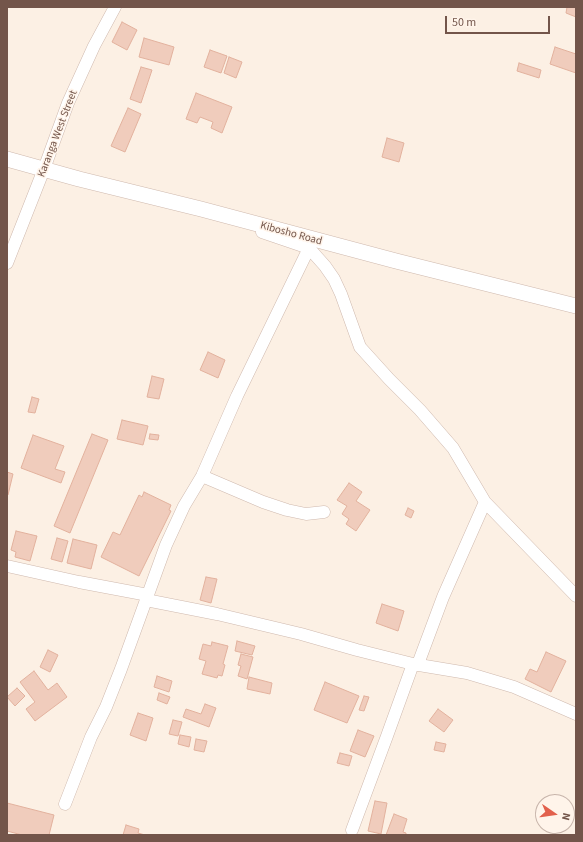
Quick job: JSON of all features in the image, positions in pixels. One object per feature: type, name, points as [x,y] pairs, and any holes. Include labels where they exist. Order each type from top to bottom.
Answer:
[{"type":"street","name":"Karanga West Street","points":[[7,263],[44,170],[68,103],[114,7]]},
{"type":"street","name":"Kibosho Road","points":[[7,159],[44,170],[201,209],[396,261],[576,306]]},
{"type":"street","points":[[201,209],[309,248],[325,266],[334,280],[341,294],[360,347],[389,380],[420,410],[453,448],[485,502],[576,596]]},
{"type":"street","points":[[65,804],[91,737],[106,707],[121,669],[166,545],[184,506],[202,476],[237,396],[309,248]]},
{"type":"street","points":[[202,476],[263,502],[287,510],[306,514],[324,512]]},
{"type":"street","points":[[352,830],[443,597],[485,502]]},
{"type":"street","points":[[7,566],[147,597],[301,634],[357,650],[416,664],[467,673],[514,687],[576,714]]},
{"type":"building","points":[[567,7],[576,7],[576,17],[566,13]]},
{"type":"building","points":[[122,22],[137,30],[127,50],[112,42]]},
{"type":"building","points":[[144,38],[174,47],[169,65],[139,57]]},
{"type":"building","points":[[555,47],[576,54],[576,73],[550,64]]},
{"type":"building","points":[[210,50],[227,56],[221,73],[204,67]]},
{"type":"building","points":[[229,57],[242,62],[236,78],[224,73]]},
{"type":"building","points":[[519,63],[541,70],[539,78],[517,71]]},
{"type":"building","points":[[141,67],[152,70],[141,103],[130,99]]},
{"type":"building","points":[[196,93],[232,107],[222,133],[211,128],[213,122],[200,117],[197,123],[186,119]]},
{"type":"building","points":[[128,108],[141,114],[125,152],[111,146]]},
{"type":"building","points":[[387,138],[404,143],[399,162],[382,157]]},
{"type":"building","points":[[208,352],[225,360],[218,378],[200,370]]},
{"type":"building","points":[[152,376],[164,379],[159,399],[147,397]]},
{"type":"building","points":[[32,397],[39,399],[35,413],[28,412]]},
{"type":"building","points":[[122,420],[148,426],[143,445],[117,439]]},
{"type":"building","points":[[92,434],[108,440],[70,533],[54,526]]},
{"type":"building","points":[[150,434],[159,435],[158,440],[149,439]]},
{"type":"building","points":[[33,435],[64,446],[55,469],[65,472],[61,483],[21,468]]},
{"type":"building","points":[[7,472],[13,474],[8,495],[7,494]]},
{"type":"building","points":[[349,483],[362,492],[356,501],[370,510],[356,531],[346,524],[349,519],[342,514],[347,506],[337,500]]},
{"type":"building","points":[[144,492],[171,505],[169,510],[171,511],[139,576],[101,557],[113,532],[120,535],[139,495],[142,497]]},
{"type":"building","points":[[408,508],[414,511],[411,518],[405,515]]},
{"type":"building","points":[[16,531],[37,536],[30,561],[15,557],[16,552],[11,550]]},
{"type":"building","points":[[57,538],[68,541],[62,562],[51,559]]},
{"type":"building","points":[[73,539],[97,545],[91,569],[67,563]]},
{"type":"building","points":[[206,577],[217,579],[211,603],[200,600]]},
{"type":"building","points":[[382,604],[404,611],[398,631],[376,623]]},
{"type":"building","points":[[237,641],[255,646],[252,655],[235,651]]},
{"type":"building","points":[[212,642],[228,646],[223,664],[225,665],[222,676],[218,675],[217,678],[202,674],[206,661],[199,659],[203,644],[211,646]]},
{"type":"building","points":[[48,650],[58,655],[50,672],[40,667]]},
{"type":"building","points":[[546,652],[566,661],[551,692],[525,679],[530,669],[537,672]]},
{"type":"building","points":[[241,654],[253,657],[247,679],[238,676],[241,666],[238,665]]},
{"type":"building","points":[[34,671],[48,690],[57,683],[67,697],[35,721],[26,709],[35,702],[20,682]]},
{"type":"building","points":[[157,676],[172,681],[169,692],[154,687]]},
{"type":"building","points":[[249,677],[272,683],[270,694],[247,689]]},
{"type":"building","points":[[325,682],[359,696],[347,723],[314,710]]},
{"type":"building","points":[[17,688],[25,696],[15,706],[7,697]]},
{"type":"building","points":[[159,693],[170,697],[167,704],[157,700]]},
{"type":"building","points":[[364,696],[369,697],[364,711],[359,710]]},
{"type":"building","points":[[205,704],[216,708],[209,727],[183,717],[186,709],[201,714]]},
{"type":"building","points":[[438,709],[453,720],[444,732],[429,721]]},
{"type":"building","points":[[138,713],[153,718],[146,741],[130,735]]},
{"type":"building","points":[[173,720],[182,722],[178,736],[169,734]]},
{"type":"building","points":[[358,730],[374,736],[365,757],[350,751]]},
{"type":"building","points":[[180,735],[191,737],[189,747],[178,744]]},
{"type":"building","points":[[196,739],[207,741],[204,752],[194,750]]},
{"type":"building","points":[[436,742],[446,744],[444,752],[434,750]]},
{"type":"building","points":[[340,753],[352,756],[349,766],[337,763]]},
{"type":"building","points":[[375,801],[387,803],[381,834],[368,831]]},
{"type":"building","points":[[7,803],[54,815],[49,835],[22,835],[7,831]]},
{"type":"building","points":[[394,814],[407,819],[403,832],[406,833],[406,835],[386,835]]},
{"type":"building","points":[[126,825],[139,829],[138,833],[145,835],[123,835]]}]
